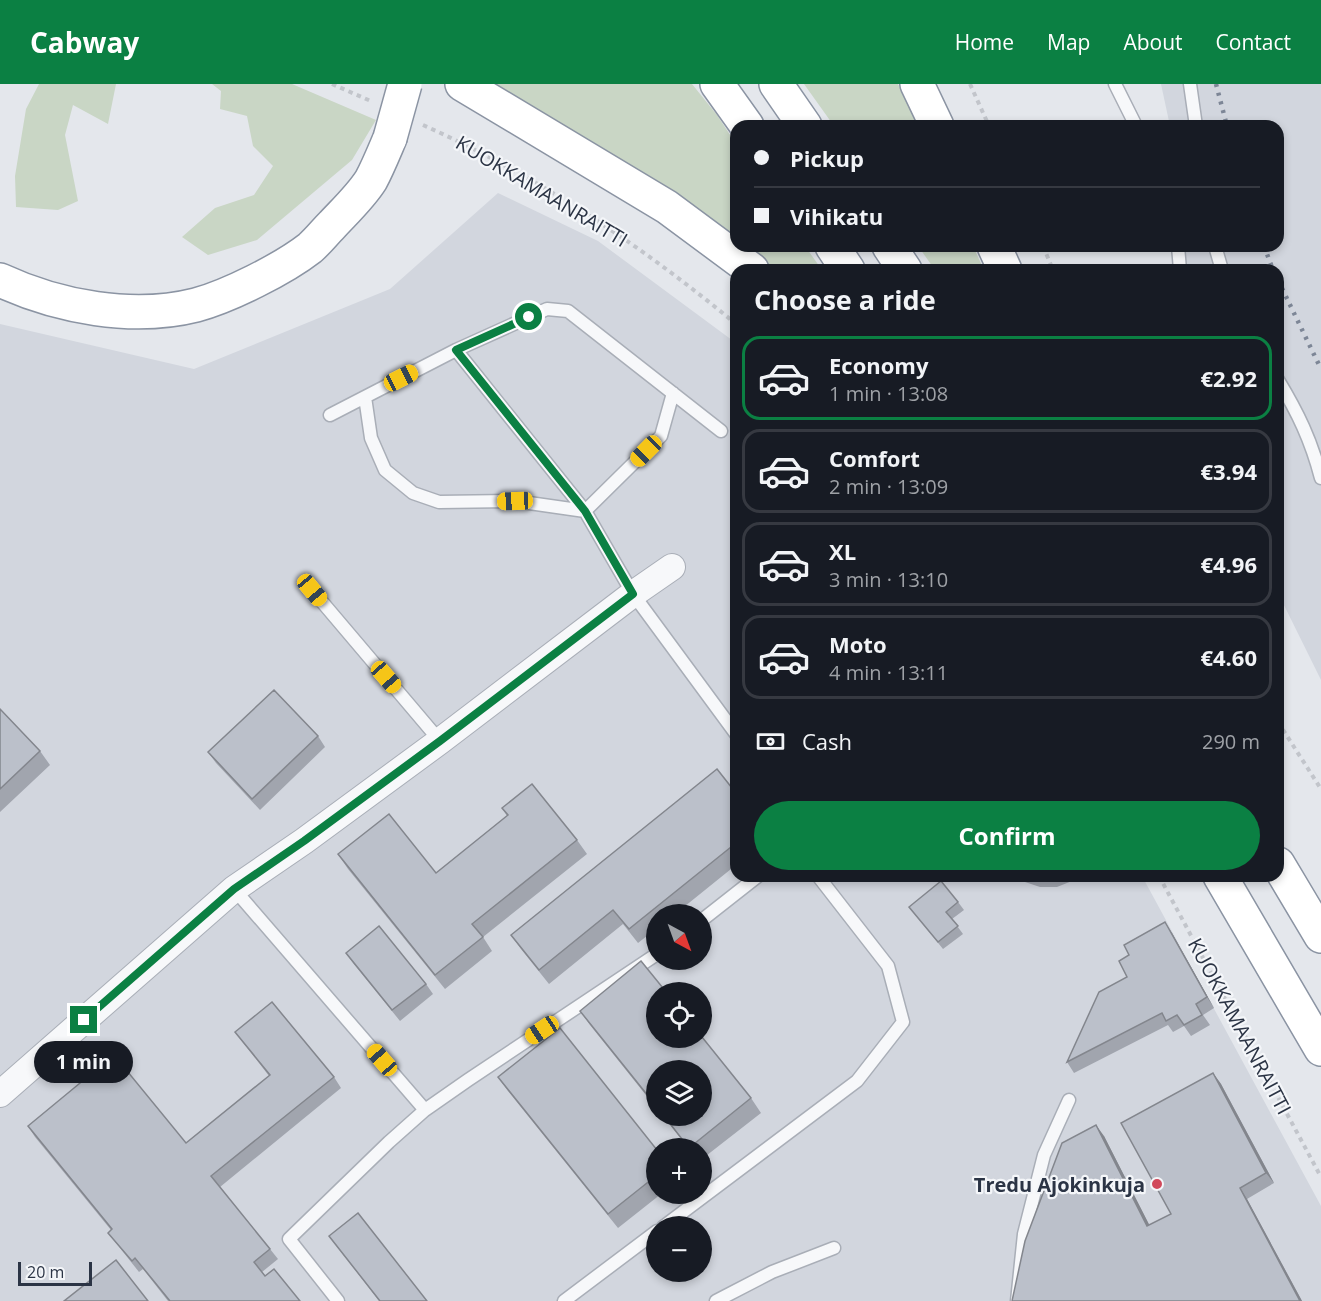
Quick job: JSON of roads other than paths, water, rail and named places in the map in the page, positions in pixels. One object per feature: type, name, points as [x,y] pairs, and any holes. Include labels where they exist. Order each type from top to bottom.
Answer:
[{"type":"highway","points":[[462,84],[667,207],[744,264]]},
{"type":"highway","points":[[717,84],[743,120]]},
{"type":"highway","points":[[776,84],[801,120]]},
{"type":"highway","points":[[916,84],[934,120]]},
{"type":"highway","points":[[0,280],[18,289],[71,304],[123,311],[158,310],[196,305],[236,290],[310,248],[345,211],[370,180],[401,129],[394,95]]},
{"type":"highway","points":[[1284,874],[1321,936]]},
{"type":"highway","points":[[1224,882],[1321,1049]]},
{"type":"street","points":[[0,1094],[234,889],[304,841],[672,567]]},
{"type":"lane","points":[[1115,84],[1133,120]]},
{"type":"lane","points":[[1190,84],[1195,120]]},
{"type":"lane","points":[[330,415],[456,350],[547,309],[568,311],[721,431]]},
{"type":"lane","points":[[456,350],[585,511],[633,594],[730,726]]},
{"type":"lane","points":[[1284,390],[1299,414],[1321,478]]},
{"type":"lane","points":[[585,511],[661,436],[673,393]]},
{"type":"lane","points":[[365,397],[371,438],[385,470],[413,493],[439,502],[515,501],[585,511]]},
{"type":"lane","points":[[312,590],[440,741]]},
{"type":"lane","points":[[712,912],[750,882]]},
{"type":"lane","points":[[678,1216],[857,1081],[903,1022],[888,966],[823,882]]},
{"type":"lane","points":[[234,889],[425,1110]]},
{"type":"lane","points":[[338,1301],[289,1239],[425,1110],[646,961]]},
{"type":"lane","points":[[1017,1301],[1027,1223],[1044,1155],[1069,1100]]},
{"type":"lane","points":[[564,1301],[646,1239]]},
{"type":"lane","points":[[716,1301],[772,1272],[834,1248]]},
{"type":"railway","points":[[1216,84],[1225,120]]},
{"type":"railway","points":[[1266,252],[1271,264]]},
{"type":"railway","points":[[1284,292],[1321,369]]},
{"type":"place","name":"Tredu Ajokinkuja","points":[[1157,1184]]}]
